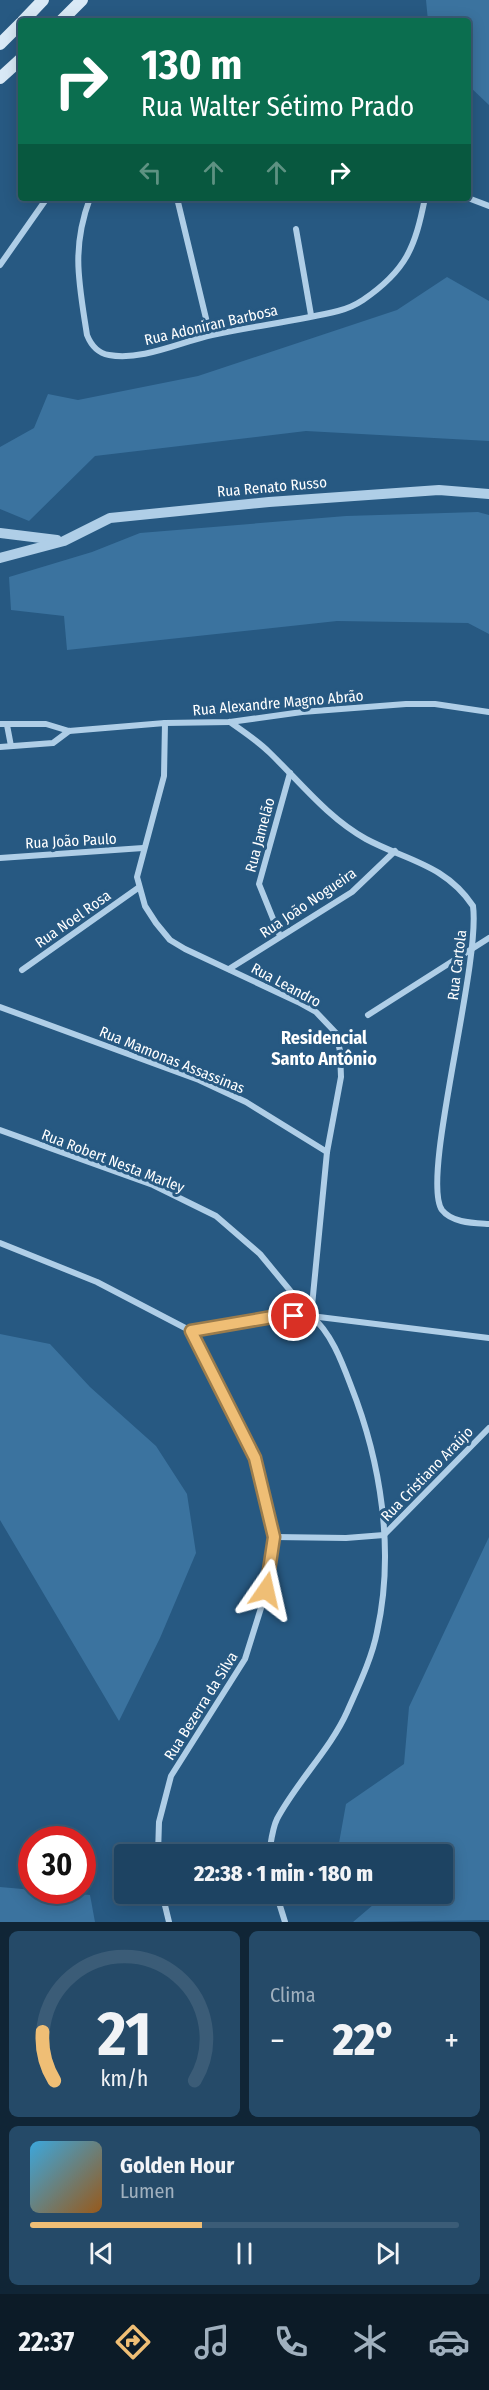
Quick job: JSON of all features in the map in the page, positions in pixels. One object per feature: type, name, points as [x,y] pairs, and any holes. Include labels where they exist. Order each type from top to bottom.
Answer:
[{"type":"main road","points":[[26,18],[43,0]]},
{"type":"main road","points":[[64,18],[77,2]]},
{"type":"main road","points":[[0,44],[18,26]]},
{"type":"main road","points":[[0,78],[18,62]]},
{"type":"street","points":[[471,199],[489,206]]},
{"type":"street","points":[[0,265],[45,201]]},
{"type":"street","name":"Rua Adoniran Barbosa","points":[[89,201],[79,230],[77,257],[90,344],[100,352],[115,356],[144,353],[210,335],[340,311],[363,300],[399,270],[411,253],[424,201]]},
{"type":"street","points":[[178,201],[210,335]]},
{"type":"street","points":[[296,229],[311,315]]},
{"type":"street","name":"Rua Renato Russo","points":[[0,558],[64,541],[110,518],[269,502],[439,490],[489,494]]},
{"type":"street","points":[[0,533],[64,541]]},
{"type":"street","name":"Rua Alexandre Magno Abrão","points":[[69,731],[165,723],[230,722],[302,712],[406,704],[446,706],[489,712]]},
{"type":"street","name":"Rua Cartola","points":[[230,722],[258,742],[340,820],[365,838],[418,860],[434,870],[468,899],[473,912],[473,949],[439,1154],[437,1197],[442,1210],[452,1217],[489,1224]]},
{"type":"street","points":[[138,888],[137,877],[143,848],[160,798],[164,776],[165,723]]},
{"type":"street","points":[[11,746],[3,724],[46,724],[69,731]]},
{"type":"street","points":[[0,747],[53,743],[69,731]]},
{"type":"street","name":"Rua Jamelão","points":[[280,936],[259,884],[290,773]]},
{"type":"street","name":"Rua João Paulo","points":[[0,858],[143,848]]},
{"type":"street","name":"Rua João Nogueira","points":[[229,969],[352,892],[395,851]]},
{"type":"street","name":"Rua Leandro","points":[[138,888],[145,906],[170,940],[185,950],[316,1012],[336,1033],[340,1052],[341,1077],[327,1152],[311,1316]]},
{"type":"street","name":"Rua Noel Rosa","points":[[22,970],[138,888]]},
{"type":"street","points":[[368,1015],[489,938]]},
{"type":"street","name":"Rua Mamonas Assassinas","points":[[0,1007],[199,1080],[246,1102],[327,1152]]},
{"type":"street","name":"Rua Robert Nesta Marley","points":[[0,1130],[153,1185],[216,1216],[260,1254],[321,1325],[343,1365],[365,1421],[379,1475],[384,1535],[382,1593],[377,1633],[346,1715],[276,1821],[271,1844]]},
{"type":"street","points":[[0,1243],[98,1282],[191,1331],[278,1316],[311,1316],[489,1338]]},
{"type":"street","name":"Rua Bezerra da Silva","points":[[158,1844],[159,1822],[171,1776],[245,1659],[261,1608],[274,1537],[255,1458],[191,1331]]},
{"type":"street","name":"Rua Cristiano Araújo","points":[[274,1537],[346,1538],[384,1535],[489,1428]]},
{"type":"street","points":[[165,1904],[169,1922]]},
{"type":"street","points":[[279,1904],[285,1922]]},
{"type":"shaded area","points":[[426,0],[489,0],[489,105],[471,88],[471,18],[428,18]]},
{"type":"shaded area","points":[[447,277],[489,301],[489,441],[306,431],[95,456],[29,521],[0,509],[0,447],[34,428],[48,394],[78,400],[198,376],[397,310]]},
{"type":"shaded area","points":[[478,512],[489,515],[489,634],[468,623],[337,621],[67,650],[64,616],[11,610],[9,577],[92,552],[140,533],[346,516]]},
{"type":"shaded area","points":[[0,1334],[50,1344],[90,1387],[156,1446],[187,1494],[196,1553],[160,1638],[119,1721],[0,1520]]},
{"type":"shaded area","points":[[489,1537],[489,1920],[353,1922],[374,1904],[453,1904],[453,1844],[339,1844],[346,1804],[404,1764],[409,1707]]},
{"type":"shaded area","points":[[0,1887],[18,1889],[18,1904],[92,1904],[95,1922],[0,1922]]},
{"type":"district","name":"Residencial Santo Antônio","points":[[324,1048]]},
{"type":"route","points":[[266,1590],[274,1537],[255,1458],[191,1331],[278,1316],[294,1316]]}]
